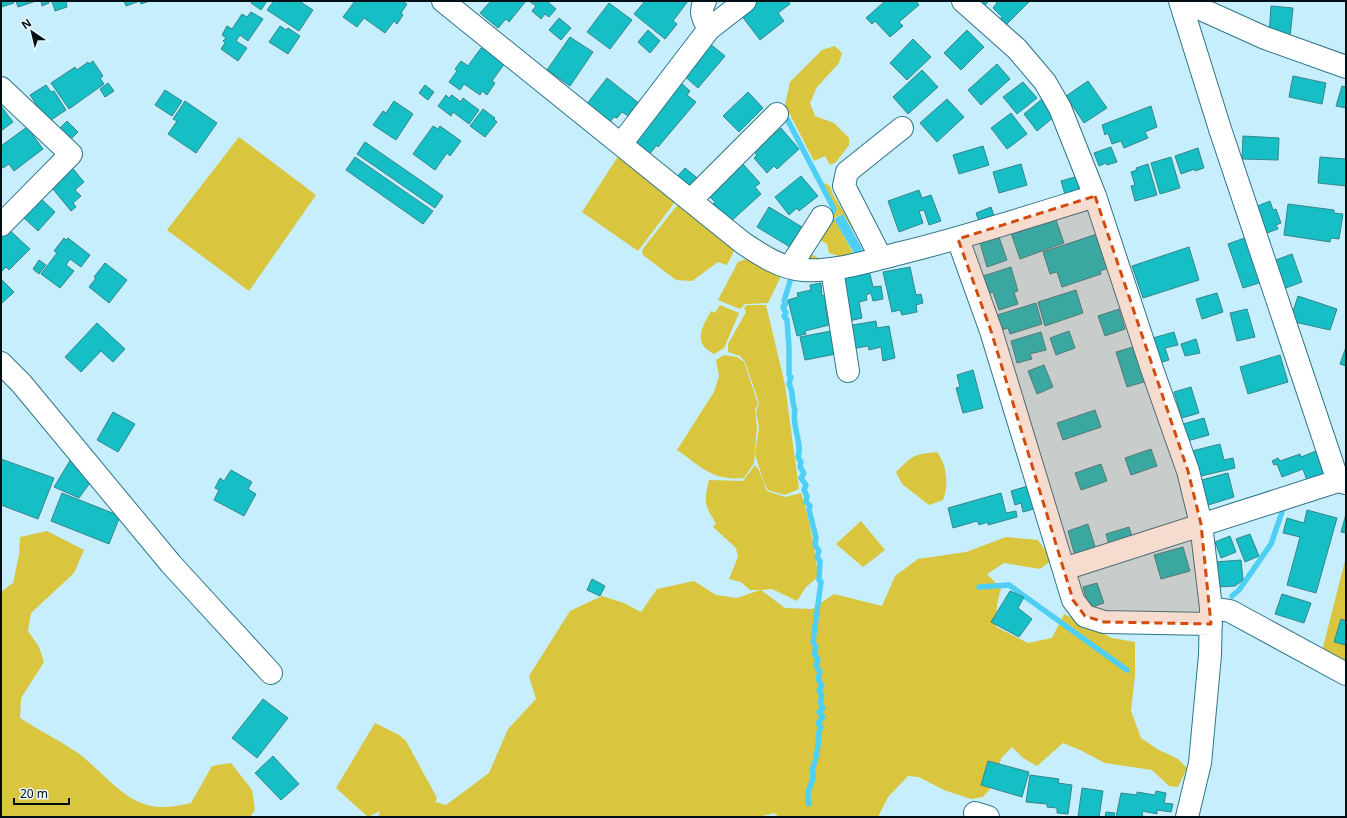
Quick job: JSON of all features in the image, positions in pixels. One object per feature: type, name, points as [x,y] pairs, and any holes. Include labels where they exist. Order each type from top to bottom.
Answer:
[{"type":"street","points":[[443,1],[743,242],[770,261],[790,267],[802,270],[832,269],[881,258],[958,239],[1095,196]]},
{"type":"street","points":[[705,1],[702,7],[703,18],[709,29]]},
{"type":"street","points":[[621,144],[709,29],[745,1]]},
{"type":"street","points":[[962,1],[1017,49],[1045,82],[1060,108],[1095,196],[1152,369],[1188,471],[1201,524],[1211,616],[1210,655],[1200,763],[1187,817]]},
{"type":"street","points":[[1064,569],[1201,524],[1342,482],[1220,129],[1180,1]]},
{"type":"street","points":[[1183,1],[1265,38],[1346,67]]},
{"type":"street","points":[[1,88],[71,154],[1,224]]},
{"type":"street","points":[[691,200],[777,114]]},
{"type":"street","points":[[881,258],[844,186],[845,178],[847,172],[902,128]]},
{"type":"street","points":[[790,267],[822,217]]},
{"type":"street","points":[[958,239],[991,331],[1074,600],[1085,616],[1104,622],[1211,616],[1230,610],[1346,674]]},
{"type":"street","points":[[832,269],[848,371]]},
{"type":"street","points":[[1,363],[21,383],[171,564],[271,673]]},
{"type":"highlighted area","points":[[1095,196],[1188,471],[1201,524],[1211,624],[1104,622],[1085,616],[1073,600],[991,331],[958,239]]},
{"type":"shaded area","points":[[835,46],[842,53],[839,63],[817,87],[810,103],[815,116],[834,123],[849,138],[849,145],[836,162],[830,165],[825,156],[814,161],[785,105],[790,82],[822,50]]},
{"type":"shaded area","points":[[239,137],[316,195],[249,291],[167,230]]},
{"type":"shaded area","points":[[619,155],[678,198],[638,251],[582,212]]},
{"type":"shaded area","points":[[822,182],[830,186],[833,195],[862,241],[862,245],[843,214],[834,218],[854,255],[842,257],[829,253],[827,244],[820,240],[811,254],[820,259],[817,261],[807,259],[835,209]]},
{"type":"shaded area","points":[[682,199],[737,245],[727,265],[718,262],[692,281],[676,280],[643,255],[642,250]]},
{"type":"shaded area","points":[[748,258],[782,274],[768,303],[745,304],[740,309],[718,300],[738,262]]},
{"type":"shaded area","points":[[720,305],[739,313],[724,348],[714,354],[707,350],[703,345],[701,335],[702,329],[711,311],[715,313]]},
{"type":"shaded area","points":[[747,305],[766,305],[785,385],[799,489],[785,495],[768,490],[764,483],[755,454],[759,427],[756,413],[759,403],[745,362],[740,356],[728,352],[728,344],[746,312],[744,308]]},
{"type":"shaded area","points":[[724,355],[737,357],[744,362],[758,404],[755,410],[757,427],[754,463],[744,478],[715,475],[708,472],[677,450],[714,392],[719,376],[716,360]]},
{"type":"shaded area","points":[[937,452],[945,469],[946,488],[943,500],[929,505],[902,484],[896,472],[906,462],[918,455]]},
{"type":"shaded area","points":[[755,465],[767,491],[785,497],[801,493],[810,524],[818,577],[806,587],[797,601],[772,589],[761,590],[785,608],[812,609],[834,594],[882,606],[895,576],[918,559],[966,552],[1006,537],[1038,540],[1052,560],[1040,569],[1004,563],[987,574],[1001,588],[997,604],[996,627],[1028,643],[1052,638],[1064,614],[1112,638],[1135,642],[1135,675],[1131,711],[1141,738],[1157,749],[1178,759],[1187,768],[1178,787],[1169,786],[1152,770],[1105,763],[1063,743],[1037,766],[1023,758],[1012,747],[1001,758],[996,782],[983,797],[971,799],[944,790],[919,777],[908,776],[888,797],[878,817],[779,817],[774,813],[759,817],[378,817],[380,811],[368,817],[336,788],[375,723],[399,735],[406,741],[437,798],[435,802],[446,805],[489,773],[508,729],[536,699],[529,676],[570,611],[602,596],[624,603],[641,612],[657,589],[694,581],[716,595],[737,598],[760,590],[750,590],[741,582],[729,579],[738,557],[736,548],[713,527],[716,523],[709,512],[706,503],[706,493],[709,480],[743,481]]},
{"type":"shaded area","points":[[861,521],[885,550],[863,567],[836,544]]},
{"type":"shaded area","points":[[47,531],[84,550],[74,573],[31,613],[28,631],[39,647],[44,662],[21,698],[20,718],[75,751],[126,795],[150,806],[166,807],[191,803],[212,766],[231,763],[252,790],[255,810],[250,817],[1,817],[1,592],[13,583],[19,555],[20,537]]},
{"type":"shaded area","points":[[1346,557],[1346,663],[1322,651]]},
{"type":"water","points":[[843,214],[865,254],[855,255],[834,219]]},
{"type":"building","points":[[1,1],[13,1],[14,3],[1,7]]},
{"type":"building","points":[[16,1],[36,1],[18,7]]},
{"type":"building","points":[[41,1],[48,1],[49,3],[42,6]]},
{"type":"building","points":[[52,1],[66,1],[67,7],[55,11]]},
{"type":"building","points":[[124,1],[140,1],[126,6]]},
{"type":"building","points":[[140,1],[150,1],[141,4]]},
{"type":"building","points":[[253,1],[267,1],[261,10],[251,3]]},
{"type":"building","points":[[271,1],[299,1],[313,10],[299,31],[267,10],[273,2]]},
{"type":"building","points":[[355,1],[402,1],[407,4],[401,13],[403,15],[397,24],[394,21],[385,33],[364,18],[357,27],[343,17]]},
{"type":"building","points":[[491,1],[526,1],[509,22],[506,19],[498,28],[480,13]]},
{"type":"building","points":[[529,1],[547,1],[556,9],[549,17],[545,14],[541,19],[532,11],[536,6]]},
{"type":"building","points":[[645,1],[688,1],[673,21],[677,24],[665,39],[634,14]]},
{"type":"building","points":[[759,1],[788,1],[790,4],[778,13],[784,21],[760,40],[741,15]]},
{"type":"building","points":[[885,1],[916,1],[919,5],[899,22],[903,26],[890,37],[875,21],[872,24],[866,18]]},
{"type":"building","points":[[978,1],[989,1],[983,7]]},
{"type":"building","points":[[995,1],[1030,1],[1004,27],[998,21],[1002,17],[993,8],[997,3]]},
{"type":"building","points":[[609,3],[632,20],[610,49],[587,32]]},
{"type":"building","points":[[1271,6],[1293,8],[1290,37],[1269,35]]},
{"type":"building","points":[[251,12],[263,19],[248,41],[240,35],[236,41],[247,48],[238,61],[221,49],[225,43],[223,41],[226,38],[222,35],[227,26],[232,29],[242,14],[247,17]]},
{"type":"building","points":[[559,18],[571,28],[561,40],[549,30]]},
{"type":"building","points":[[280,26],[286,30],[288,28],[300,36],[288,54],[269,42]]},
{"type":"building","points":[[648,30],[660,41],[650,53],[638,42]]},
{"type":"building","points":[[967,30],[984,47],[961,70],[944,53]]},
{"type":"building","points":[[570,37],[593,52],[570,86],[547,70]]},
{"type":"building","points":[[913,39],[931,57],[907,80],[890,63]]},
{"type":"building","points":[[709,43],[725,56],[698,88],[682,74]]},
{"type":"building","points":[[488,44],[505,63],[492,81],[495,83],[487,95],[482,91],[480,95],[464,84],[460,90],[449,82],[457,71],[455,69],[461,61],[468,66],[481,48],[484,50]]},
{"type":"building","points":[[93,61],[103,76],[100,78],[104,84],[69,109],[51,83],[75,67],[77,70],[88,62],[89,64]]},
{"type":"building","points":[[997,64],[1010,79],[981,105],[968,90]]},
{"type":"building","points":[[922,70],[938,87],[908,114],[893,97]]},
{"type":"building","points":[[1293,76],[1326,83],[1322,104],[1289,97]]},
{"type":"building","points":[[607,78],[640,104],[630,117],[622,112],[617,118],[614,117],[609,123],[586,105]]},
{"type":"building","points":[[1088,81],[1107,108],[1084,123],[1066,96]]},
{"type":"building","points":[[1023,82],[1037,98],[1017,114],[1003,97]]},
{"type":"building","points":[[108,83],[114,91],[105,97],[100,89]]},
{"type":"building","points":[[681,83],[690,91],[687,95],[696,102],[658,147],[657,145],[647,157],[633,146],[643,134],[637,129]]},
{"type":"building","points":[[46,85],[51,92],[54,91],[66,110],[48,122],[30,95]]},
{"type":"building","points":[[425,85],[434,92],[428,100],[419,93]]},
{"type":"building","points":[[1342,86],[1346,87],[1346,108],[1336,106]]},
{"type":"building","points":[[165,90],[182,101],[172,116],[155,105]]},
{"type":"building","points":[[748,92],[763,108],[739,132],[723,116]]},
{"type":"building","points":[[446,95],[449,98],[452,95],[461,102],[463,98],[479,110],[469,124],[453,112],[451,116],[438,106]]},
{"type":"building","points":[[947,99],[964,117],[937,142],[920,123]]},
{"type":"building","points":[[1042,99],[1055,116],[1037,131],[1024,114]]},
{"type":"building","points":[[185,101],[217,123],[196,153],[168,134],[177,121],[173,119]]},
{"type":"building","points":[[394,101],[413,114],[396,140],[373,125],[383,111],[386,113]]},
{"type":"building","points":[[1,106],[13,122],[1,131]]},
{"type":"building","points":[[1151,106],[1157,127],[1145,132],[1148,138],[1124,148],[1121,141],[1112,144],[1108,133],[1105,135],[1102,125]]},
{"type":"building","points":[[483,109],[495,118],[494,119],[497,122],[485,137],[470,126]]},
{"type":"building","points":[[1011,113],[1027,134],[1007,149],[991,128]]},
{"type":"building","points":[[67,121],[78,132],[67,143],[56,132]]},
{"type":"building","points":[[433,126],[438,129],[440,126],[461,141],[450,156],[447,153],[435,170],[413,154]]},
{"type":"building","points":[[27,127],[43,149],[14,171],[9,164],[3,168],[1,165],[1,146]]},
{"type":"building","points":[[781,128],[799,149],[777,169],[774,166],[767,173],[754,158],[757,155],[753,151],[771,132],[773,135]]},
{"type":"building","points":[[1243,136],[1279,138],[1278,160],[1242,159]]},
{"type":"building","points":[[365,142],[443,196],[435,208],[357,154]]},
{"type":"building","points":[[983,146],[989,165],[959,174],[953,155]]},
{"type":"building","points":[[1111,147],[1117,162],[1107,165],[1106,163],[1099,166],[1094,153]]},
{"type":"building","points":[[1198,148],[1204,168],[1195,171],[1195,169],[1181,174],[1175,156]]},
{"type":"building","points":[[355,157],[433,211],[423,224],[346,170]]},
{"type":"building","points":[[1171,157],[1180,188],[1160,194],[1151,163]]},
{"type":"building","points":[[1320,157],[1346,159],[1346,186],[1318,183]]},
{"type":"building","points":[[742,163],[760,183],[755,187],[761,194],[729,223],[712,205],[715,202],[708,195]]},
{"type":"building","points":[[1021,164],[1027,185],[999,193],[993,172]]},
{"type":"building","points":[[1148,164],[1157,195],[1135,201],[1131,186],[1135,185],[1131,172],[1137,170],[1136,168]]},
{"type":"building","points":[[70,165],[84,182],[75,190],[81,196],[73,203],[76,207],[71,211],[48,183]]},
{"type":"building","points":[[685,168],[701,181],[692,193],[675,179]]},
{"type":"building","points":[[1082,175],[1087,192],[1066,198],[1061,181]]},
{"type":"building","points":[[801,176],[818,196],[799,211],[797,208],[789,215],[775,197]]},
{"type":"building","points":[[919,190],[922,198],[931,195],[941,221],[929,225],[924,210],[919,211],[923,223],[899,232],[888,201]]},
{"type":"building","points":[[39,197],[55,212],[38,231],[22,216]]},
{"type":"building","points":[[1270,201],[1273,210],[1276,209],[1281,223],[1276,225],[1278,229],[1264,234],[1255,207]]},
{"type":"building","points":[[1288,204],[1334,210],[1334,213],[1343,214],[1339,239],[1331,238],[1330,242],[1284,235]]},
{"type":"building","points":[[769,207],[802,227],[790,247],[757,227]]},
{"type":"building","points":[[991,207],[996,222],[981,227],[976,213]]},
{"type":"building","points":[[1055,217],[1064,243],[1020,259],[1011,233]]},
{"type":"building","points":[[6,227],[30,249],[9,270],[6,267],[1,272],[1,232]]},
{"type":"building","points":[[1097,234],[1108,268],[1100,271],[1101,274],[1062,287],[1057,272],[1050,274],[1043,252]]},
{"type":"building","points":[[999,237],[1007,260],[987,267],[980,243]]},
{"type":"building","points":[[1247,237],[1262,282],[1243,288],[1228,244]]},
{"type":"building","points":[[64,238],[66,240],[68,238],[90,255],[81,267],[70,259],[66,265],[74,271],[60,288],[41,274],[57,253],[54,251]]},
{"type":"building","points":[[1189,247],[1199,280],[1143,298],[1132,266]]},
{"type":"building","points":[[1292,254],[1302,282],[1283,289],[1273,261]]},
{"type":"building","points":[[39,260],[46,265],[39,274],[33,269]]},
{"type":"building","points":[[105,263],[127,280],[109,303],[89,287],[96,278],[94,277]]},
{"type":"building","points":[[910,267],[916,295],[921,294],[923,303],[916,305],[917,312],[902,315],[900,310],[892,312],[883,272]]},
{"type":"building","points":[[1011,267],[1018,291],[1014,292],[1018,304],[999,310],[993,292],[988,294],[983,276]]},
{"type":"building","points":[[869,270],[873,287],[881,286],[883,299],[873,301],[871,293],[866,295],[867,300],[859,302],[862,318],[849,321],[841,276]]},
{"type":"building","points":[[1,279],[14,292],[1,304]]},
{"type":"building","points":[[821,283],[822,296],[829,294],[831,305],[825,306],[829,325],[805,331],[806,334],[797,336],[788,300],[798,297],[797,293],[811,290],[810,285]]},
{"type":"building","points":[[1076,290],[1083,313],[1045,326],[1038,302]]},
{"type":"building","points":[[1217,293],[1223,312],[1202,319],[1196,299]]},
{"type":"building","points":[[1298,296],[1337,309],[1330,330],[1290,321]]},
{"type":"building","points":[[1036,303],[1042,324],[1010,334],[1008,328],[998,331],[994,316]]},
{"type":"building","points":[[1119,309],[1125,329],[1105,336],[1098,316]]},
{"type":"building","points":[[1247,309],[1255,337],[1237,341],[1230,313]]},
{"type":"building","points":[[876,321],[877,328],[889,326],[895,358],[883,361],[881,347],[869,350],[868,346],[851,349],[847,326]]},
{"type":"building","points":[[97,323],[125,349],[113,362],[101,351],[81,372],[65,357]]},
{"type":"building","points":[[831,331],[836,354],[805,360],[800,337]]},
{"type":"building","points":[[1069,331],[1075,348],[1056,355],[1050,338]]},
{"type":"building","points":[[1041,332],[1046,350],[1030,354],[1032,359],[1017,363],[1011,341]]},
{"type":"building","points":[[1174,332],[1178,345],[1165,348],[1169,360],[1159,363],[1153,338]]},
{"type":"building","points":[[1196,339],[1200,353],[1185,356],[1181,344]]},
{"type":"building","points":[[1136,346],[1147,381],[1127,387],[1116,352]]},
{"type":"building","points":[[1346,347],[1346,366],[1340,364]]},
{"type":"building","points":[[1280,355],[1288,382],[1248,394],[1240,367]]},
{"type":"building","points":[[1044,365],[1053,387],[1037,394],[1028,371]]},
{"type":"building","points":[[973,370],[983,408],[963,413],[956,388],[960,387],[957,375]]},
{"type":"building","points":[[1191,387],[1199,413],[1182,418],[1174,392]]},
{"type":"building","points":[[1095,410],[1101,427],[1063,440],[1057,423]]},
{"type":"building","points":[[113,412],[135,424],[118,452],[97,440]]},
{"type":"building","points":[[1204,418],[1209,435],[1187,441],[1183,424]]},
{"type":"building","points":[[1220,444],[1224,460],[1233,458],[1235,468],[1197,477],[1192,451]]},
{"type":"building","points":[[1151,449],[1157,466],[1131,475],[1125,458]]},
{"type":"building","points":[[1321,449],[1332,477],[1309,486],[1303,469],[1282,477],[1277,464],[1274,465],[1272,461],[1278,458],[1280,461],[1300,454],[1301,457]]},
{"type":"building","points":[[1,459],[54,478],[38,519],[1,505]]},
{"type":"building","points":[[71,459],[92,480],[79,498],[54,487]]},
{"type":"building","points":[[1101,464],[1107,481],[1081,490],[1075,473]]},
{"type":"building","points":[[231,470],[252,482],[248,489],[256,494],[244,516],[214,500],[219,490],[215,488],[220,478],[224,481]]},
{"type":"building","points":[[1228,473],[1234,497],[1205,506],[1198,481]]},
{"type":"building","points":[[1028,486],[1034,509],[1023,512],[1021,503],[1015,505],[1011,491]]},
{"type":"building","points":[[62,493],[120,516],[109,544],[51,521]]},
{"type":"building","points":[[1001,493],[1006,513],[1016,511],[1017,517],[988,525],[988,522],[979,525],[977,521],[953,528],[948,508]]},
{"type":"building","points":[[1307,510],[1337,518],[1316,593],[1287,585],[1300,537],[1283,533],[1287,518],[1304,523]]},
{"type":"building","points":[[1346,514],[1346,533],[1341,532]]},
{"type":"building","points":[[1088,524],[1096,550],[1075,556],[1068,531]]},
{"type":"building","points":[[1129,527],[1135,545],[1111,552],[1106,534]]},
{"type":"building","points":[[1250,534],[1259,556],[1245,562],[1236,539]]},
{"type":"building","points":[[1230,536],[1236,552],[1221,558],[1215,542]]},
{"type":"building","points":[[1183,547],[1190,571],[1161,579],[1154,555]]},
{"type":"building","points":[[1241,560],[1243,580],[1235,586],[1217,587],[1215,562]]},
{"type":"building","points":[[592,579],[605,586],[600,596],[587,590]]},
{"type":"building","points":[[1097,583],[1104,603],[1089,608],[1083,587]]},
{"type":"building","points":[[1010,591],[1024,597],[1018,608],[1032,619],[1019,637],[991,622]]},
{"type":"building","points":[[1282,594],[1311,603],[1304,623],[1275,614]]},
{"type":"building","points":[[1341,619],[1346,621],[1346,645],[1334,642]]},
{"type":"building","points":[[263,699],[288,718],[257,758],[232,738]]},
{"type":"building","points":[[273,756],[299,784],[281,800],[255,773]]},
{"type":"building","points":[[988,761],[1029,772],[1022,797],[981,785]]},
{"type":"building","points":[[1030,775],[1059,779],[1058,783],[1072,785],[1068,814],[1057,813],[1057,808],[1047,807],[1047,804],[1026,802]]},
{"type":"building","points":[[1082,788],[1103,791],[1099,817],[1078,817]]},
{"type":"building","points":[[1156,791],[1166,793],[1164,803],[1173,804],[1171,812],[1157,810],[1157,814],[1142,811],[1143,817],[1116,817],[1121,793],[1137,795],[1137,792],[1155,795]]},
{"type":"building","points":[[1106,812],[1115,813],[1114,817],[1105,817]]},
{"type":"waterway","points":[[784,113],[834,209],[829,219]]},
{"type":"waterway","points":[[792,275],[784,301],[786,303],[783,307],[786,313],[784,316],[787,320],[789,375],[791,377],[789,384],[795,410],[794,422],[799,446],[798,457],[801,462],[800,467],[804,473],[801,478],[806,485],[804,490],[807,496],[806,502],[810,506],[809,510],[816,537],[815,545],[819,551],[817,557],[820,561],[819,580],[821,582],[813,642],[816,647],[814,654],[818,659],[816,666],[820,672],[818,679],[822,686],[819,690],[822,696],[820,702],[823,708],[819,712],[823,717],[818,723],[821,727],[818,735],[817,752],[812,770],[813,779],[808,794],[809,804]]},
{"type":"waterway","points":[[1232,596],[1239,590],[1271,544],[1284,506]]},
{"type":"waterway","points":[[979,587],[1009,585],[1127,670]]}]
